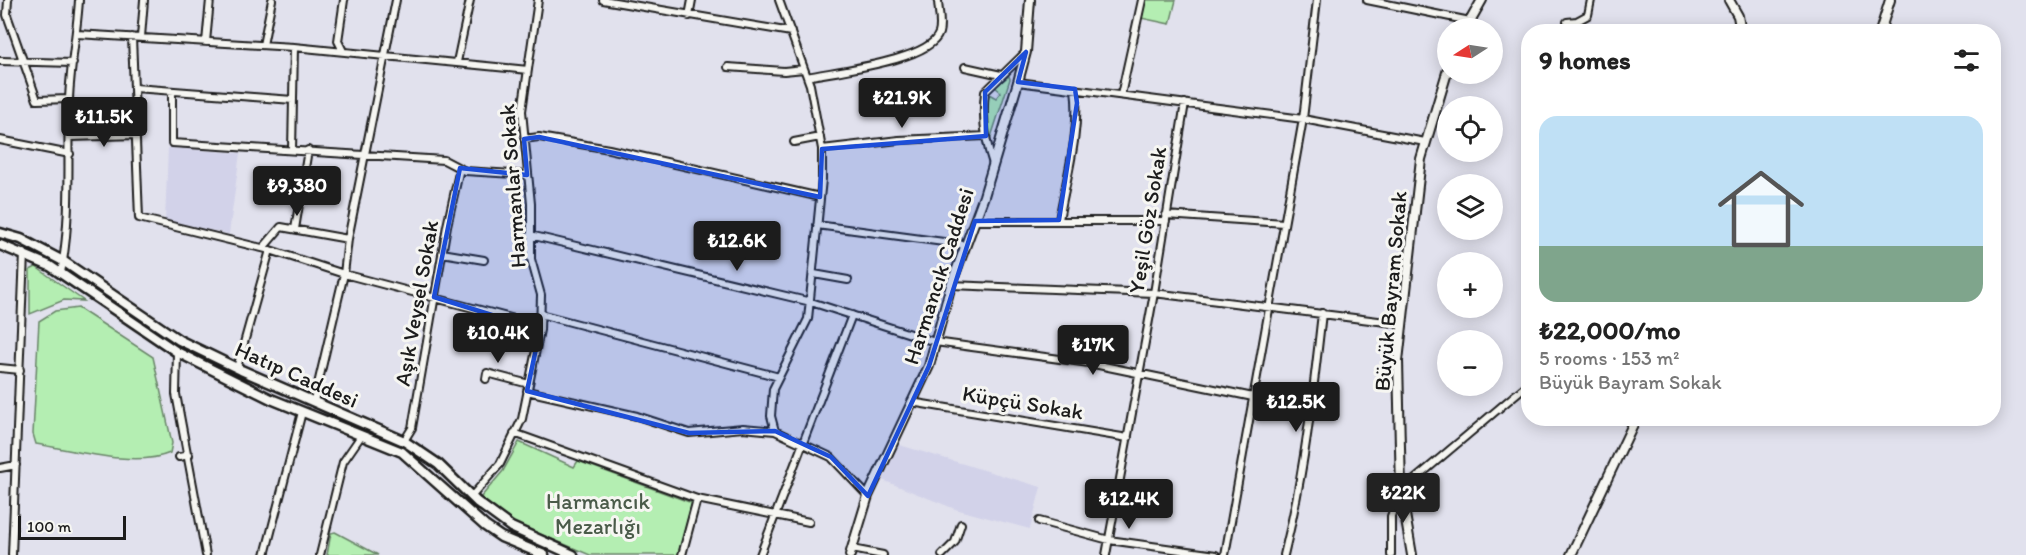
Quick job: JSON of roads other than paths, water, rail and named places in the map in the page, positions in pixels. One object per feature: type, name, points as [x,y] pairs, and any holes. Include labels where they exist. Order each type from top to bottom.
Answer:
[{"type":"main road","name":"Hatıp Caddesi","points":[[0,233],[21,239],[63,261],[179,340],[404,441],[438,464],[471,497],[511,527],[573,555]]},
{"type":"main road","name":"Hatıp Caddesi","points":[[0,245],[24,253],[61,273],[177,352],[271,399],[402,452],[484,526],[534,553],[544,555]]},
{"type":"street","points":[[8,0],[7,15],[37,100],[69,99]]},
{"type":"street","points":[[61,273],[67,231],[70,154],[69,99],[79,0]]},
{"type":"street","points":[[141,37],[144,0]]},
{"type":"street","points":[[206,42],[210,0]]},
{"type":"street","points":[[263,45],[272,0]]},
{"type":"street","points":[[343,51],[338,41],[344,0]]},
{"type":"street","points":[[314,401],[344,274],[348,239],[396,0]]},
{"type":"street","points":[[457,62],[470,0]]},
{"type":"street","name":"Harmanlar Sokak","points":[[471,497],[500,464],[522,419],[540,330],[541,295],[531,259],[531,204],[522,111],[538,0]]},
{"type":"street","points":[[603,0],[791,32]]},
{"type":"street","points":[[689,16],[692,0]]},
{"type":"street","points":[[775,430],[771,416],[773,389],[808,319],[811,302],[822,149],[807,77],[779,0]]},
{"type":"street","points":[[807,77],[916,53],[933,41],[939,33],[938,0]]},
{"type":"street","name":"Harmancık Caddesi","points":[[851,552],[868,496],[929,366],[951,285],[975,221],[1018,82],[1026,52],[1030,0]]},
{"type":"street","points":[[1121,95],[1142,0]]},
{"type":"street","points":[[1225,555],[1303,119],[1317,0]]},
{"type":"street","points":[[1367,0],[1440,18]]},
{"type":"street","points":[[1472,18],[1482,0]]},
{"type":"street","points":[[1567,22],[1577,21],[1588,15],[1591,0]]},
{"type":"street","points":[[1729,0],[1738,16],[1740,24]]},
{"type":"street","points":[[1882,24],[1890,0]]},
{"type":"street","points":[[77,34],[386,54],[528,70]]},
{"type":"street","points":[[132,37],[138,218],[266,249],[344,274],[526,322],[540,330]]},
{"type":"street","points":[[292,150],[294,47]]},
{"type":"street","points":[[993,165],[983,113],[985,92],[1026,52]]},
{"type":"street","points":[[0,61],[73,63]]},
{"type":"street","points":[[728,67],[784,71],[804,69]]},
{"type":"street","points":[[965,67],[1001,75]]},
{"type":"street","points":[[1018,82],[1303,119],[1425,142]]},
{"type":"street","name":"Büyük Bayram Sokak","points":[[1412,555],[1401,490],[1398,361],[1420,159],[1443,84]]},
{"type":"street","points":[[135,88],[293,100]]},
{"type":"street","points":[[1059,220],[1077,103],[1075,89]]},
{"type":"street","points":[[172,91],[172,143],[444,160],[465,171],[527,175]]},
{"type":"street","name":"Yeşil Göz Sokak","points":[[1106,555],[1154,293],[1185,104]]},
{"type":"street","points":[[70,137],[136,135]]},
{"type":"street","points":[[822,149],[899,141],[986,136]]},
{"type":"street","points":[[524,139],[539,137],[609,149],[820,197]]},
{"type":"street","points":[[794,142],[820,137]]},
{"type":"street","points":[[0,140],[70,154]]},
{"type":"street","points":[[296,229],[308,150]]},
{"type":"street","name":"Aşık Veysel Sokak","points":[[404,441],[412,428],[442,252],[460,168]]},
{"type":"street","points":[[975,221],[1166,218],[1284,223]]},
{"type":"street","points":[[817,225],[966,245]]},
{"type":"street","points":[[237,368],[266,249],[281,227],[348,239]]},
{"type":"street","points":[[530,235],[811,302],[935,342],[1089,363],[1253,397]]},
{"type":"street","points":[[442,252],[484,260]]},
{"type":"street","points":[[12,555],[24,253]]},
{"type":"street","points":[[814,274],[848,280]]},
{"type":"street","points":[[951,285],[1154,293],[1402,324]]},
{"type":"street","points":[[1284,555],[1300,486],[1310,423],[1322,313]]},
{"type":"street","points":[[540,314],[779,377]]},
{"type":"street","points":[[760,555],[852,315]]},
{"type":"street","points":[[177,352],[176,394],[206,555]]},
{"type":"street","points":[[0,368],[20,370]]},
{"type":"street","points":[[486,380],[487,373],[528,388],[637,416],[689,433],[743,428],[775,430],[831,457],[868,496]]},
{"type":"street","points":[[1391,555],[1391,516],[1401,490],[1521,390]]},
{"type":"street","name":"Küpçü Sokak","points":[[911,402],[1128,438]]},
{"type":"street","points":[[265,555],[303,412]]},
{"type":"street","points":[[1571,555],[1632,426]]},
{"type":"street","points":[[514,433],[697,499],[809,522]]},
{"type":"street","points":[[320,555],[343,462],[361,436]]},
{"type":"street","points":[[179,457],[189,454]]},
{"type":"street","points":[[0,468],[16,465]]},
{"type":"street","points":[[682,555],[697,499]]},
{"type":"street","points":[[1039,521],[1109,540],[1216,555]]},
{"type":"street","points":[[942,555],[955,542],[961,524]]},
{"type":"street","points":[[851,552],[883,555]]},
{"type":"park label","name":"Harmancık Mezarlığı","points":[[598,514]]}]
